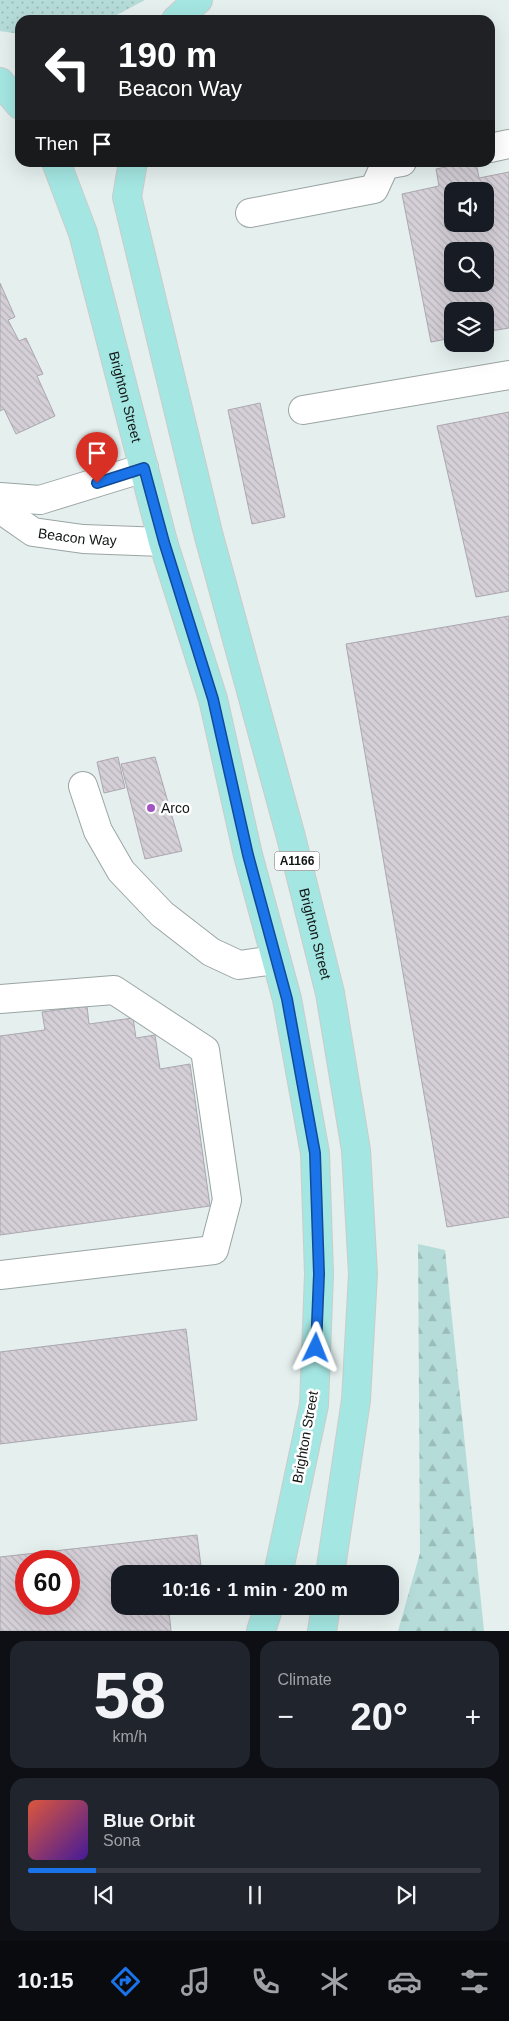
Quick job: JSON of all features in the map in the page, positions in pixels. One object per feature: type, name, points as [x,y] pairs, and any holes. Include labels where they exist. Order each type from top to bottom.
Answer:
[{"type":"main road","points":[[182,15],[198,0]]},
{"type":"main road","points":[[0,75],[15,76]]},
{"type":"main road","points":[[0,82],[15,100]]},
{"type":"main road","name":"Brighton Street","points":[[58,167],[82,233],[164,542],[213,699],[248,855],[287,999],[315,1153],[319,1274],[314,1404],[280,1565]]},
{"type":"main road","name":"Brighton Street","points":[[132,167],[127,197],[208,533],[291,836],[330,993],[356,1150],[363,1274],[356,1400],[331,1565]]},
{"type":"main road","points":[[261,1631],[266,1615]]},
{"type":"main road","points":[[322,1631],[325,1615]]},
{"type":"street","points":[[495,147],[509,144]]},
{"type":"street","points":[[250,213],[374,189],[385,167]]},
{"type":"street","points":[[303,410],[509,375]]},
{"type":"street","points":[[0,497],[40,500],[144,468]]},
{"type":"street","name":"Beacon Way","points":[[0,509],[33,532],[83,539],[164,542]]},
{"type":"street","points":[[83,786],[98,831],[121,871],[162,914],[211,952],[239,965],[276,960]]},
{"type":"street","points":[[0,999],[114,990],[205,1050],[227,1200],[214,1250],[0,1276]]},
{"type":"green space","points":[[0,0],[145,0],[116,15],[15,15],[15,33],[0,31]]},
{"type":"green space","points":[[418,1244],[445,1250],[484,1631],[398,1631],[420,1553]]},
{"type":"building","points":[[445,167],[477,167],[479,178],[509,172],[509,328],[494,330],[494,302],[444,302],[444,340],[431,342],[402,194],[439,186],[436,169]]},
{"type":"building","points":[[0,283],[15,317],[8,320],[19,341],[26,338],[43,374],[37,376],[55,416],[16,434],[4,409],[0,411]]},
{"type":"building","points":[[260,403],[285,517],[252,524],[228,410]]},
{"type":"building","points":[[509,412],[509,591],[476,597],[437,426]]},
{"type":"building","points":[[509,616],[509,1217],[447,1227],[346,644]]},
{"type":"building","points":[[118,757],[125,788],[104,793],[97,762]]},
{"type":"building","name":"Arco","points":[[155,757],[182,851],[145,859],[121,764]]},
{"type":"building","points":[[87,1006],[89,1024],[133,1018],[136,1038],[155,1035],[160,1069],[190,1064],[210,1206],[0,1235],[0,1036],[45,1030],[42,1012]]},
{"type":"building","points":[[186,1329],[197,1420],[0,1444],[0,1352]]},
{"type":"building","points":[[197,1535],[201,1565],[111,1565],[111,1615],[169,1615],[171,1631],[0,1631],[0,1557],[15,1555],[15,1615],[80,1615],[80,1550],[63,1550]]},
{"type":"place","name":"Arco","points":[[151,808]]},
{"type":"route","points":[[97,483],[144,468],[164,542],[213,699],[248,855],[287,999],[315,1153],[319,1274],[316,1348]]}]
